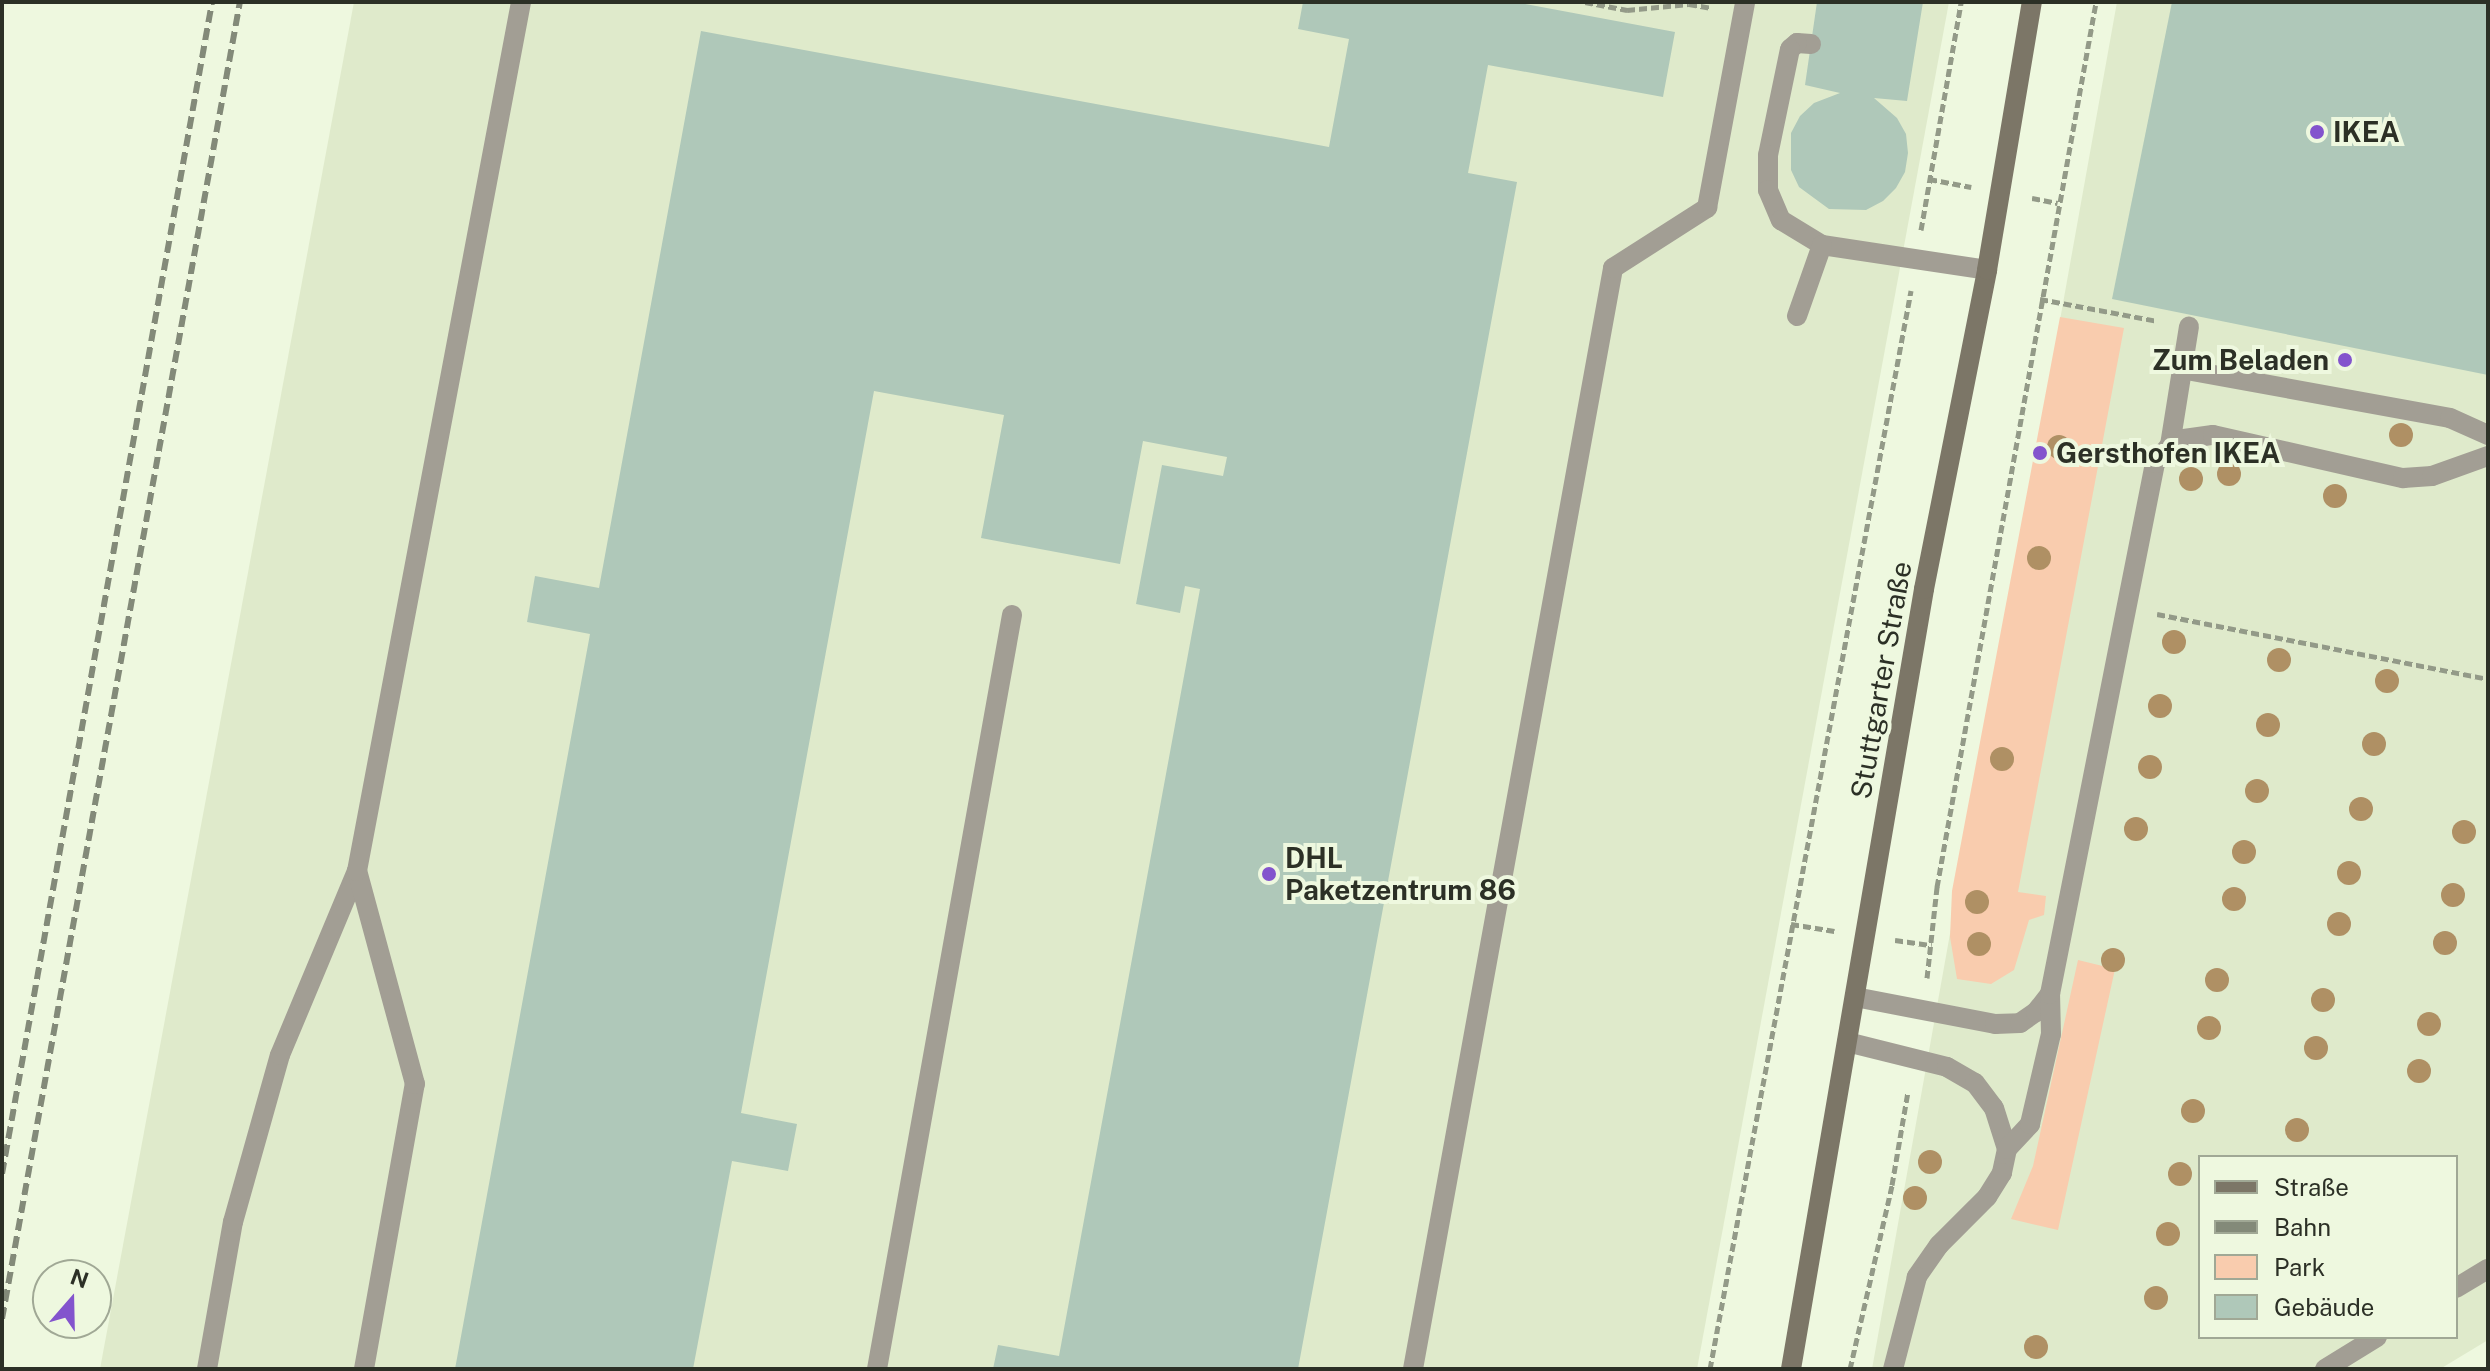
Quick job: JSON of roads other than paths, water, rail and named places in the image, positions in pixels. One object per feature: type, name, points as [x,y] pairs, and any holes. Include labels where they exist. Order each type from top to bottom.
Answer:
[{"type":"street","name":"Stuttgarter Straße","points":[[1791,1369],[1924,589],[1987,270],[2032,2]]},
{"type":"lane","points":[[207,1369],[233,1222],[280,1055],[357,871],[521,2]]},
{"type":"lane","points":[[1413,1369],[1613,268],[1707,208],[1744,8]]},
{"type":"lane","points":[[1811,44],[1797,43],[1790,49],[1768,155],[1768,190],[1781,220],[1822,245],[1987,270]]},
{"type":"lane","points":[[1797,316],[1822,245]]},
{"type":"lane","points":[[2170,445],[2189,327]]},
{"type":"lane","points":[[2181,369],[2450,418],[2488,435]]},
{"type":"lane","points":[[2007,1149],[2030,1124],[2051,1034],[2050,994],[2155,463],[2170,445],[2184,439],[2213,435],[2403,478],[2432,476],[2488,456]]},
{"type":"lane","points":[[877,1369],[1012,615]]},
{"type":"lane","points":[[357,871],[415,1084],[364,1369]]},
{"type":"lane","points":[[1855,997],[1995,1024],[2020,1023],[2036,1012],[2050,994]]},
{"type":"lane","points":[[1847,1042],[1947,1067],[1975,1083],[1994,1108],[2007,1149],[2002,1173],[1987,1197],[1939,1245],[1917,1277],[1893,1369]]},
{"type":"lane","points":[[2458,1287],[2488,1269]]},
{"type":"lane","points":[[2325,1369],[2374,1339]]},
{"type":"railway","points":[[2,1174],[212,2]]},
{"type":"railway","points":[[2,1319],[240,2]]},
{"type":"place","name":"IKEA","points":[[2317,132]]},
{"type":"place","name":"Zum Beladen","points":[[2345,360]]},
{"type":"place","name":"Gersthofen IKEA","points":[[2040,453]]},
{"type":"place","name":"DHL Paketzentrum 86","points":[[1269,874]]}]
